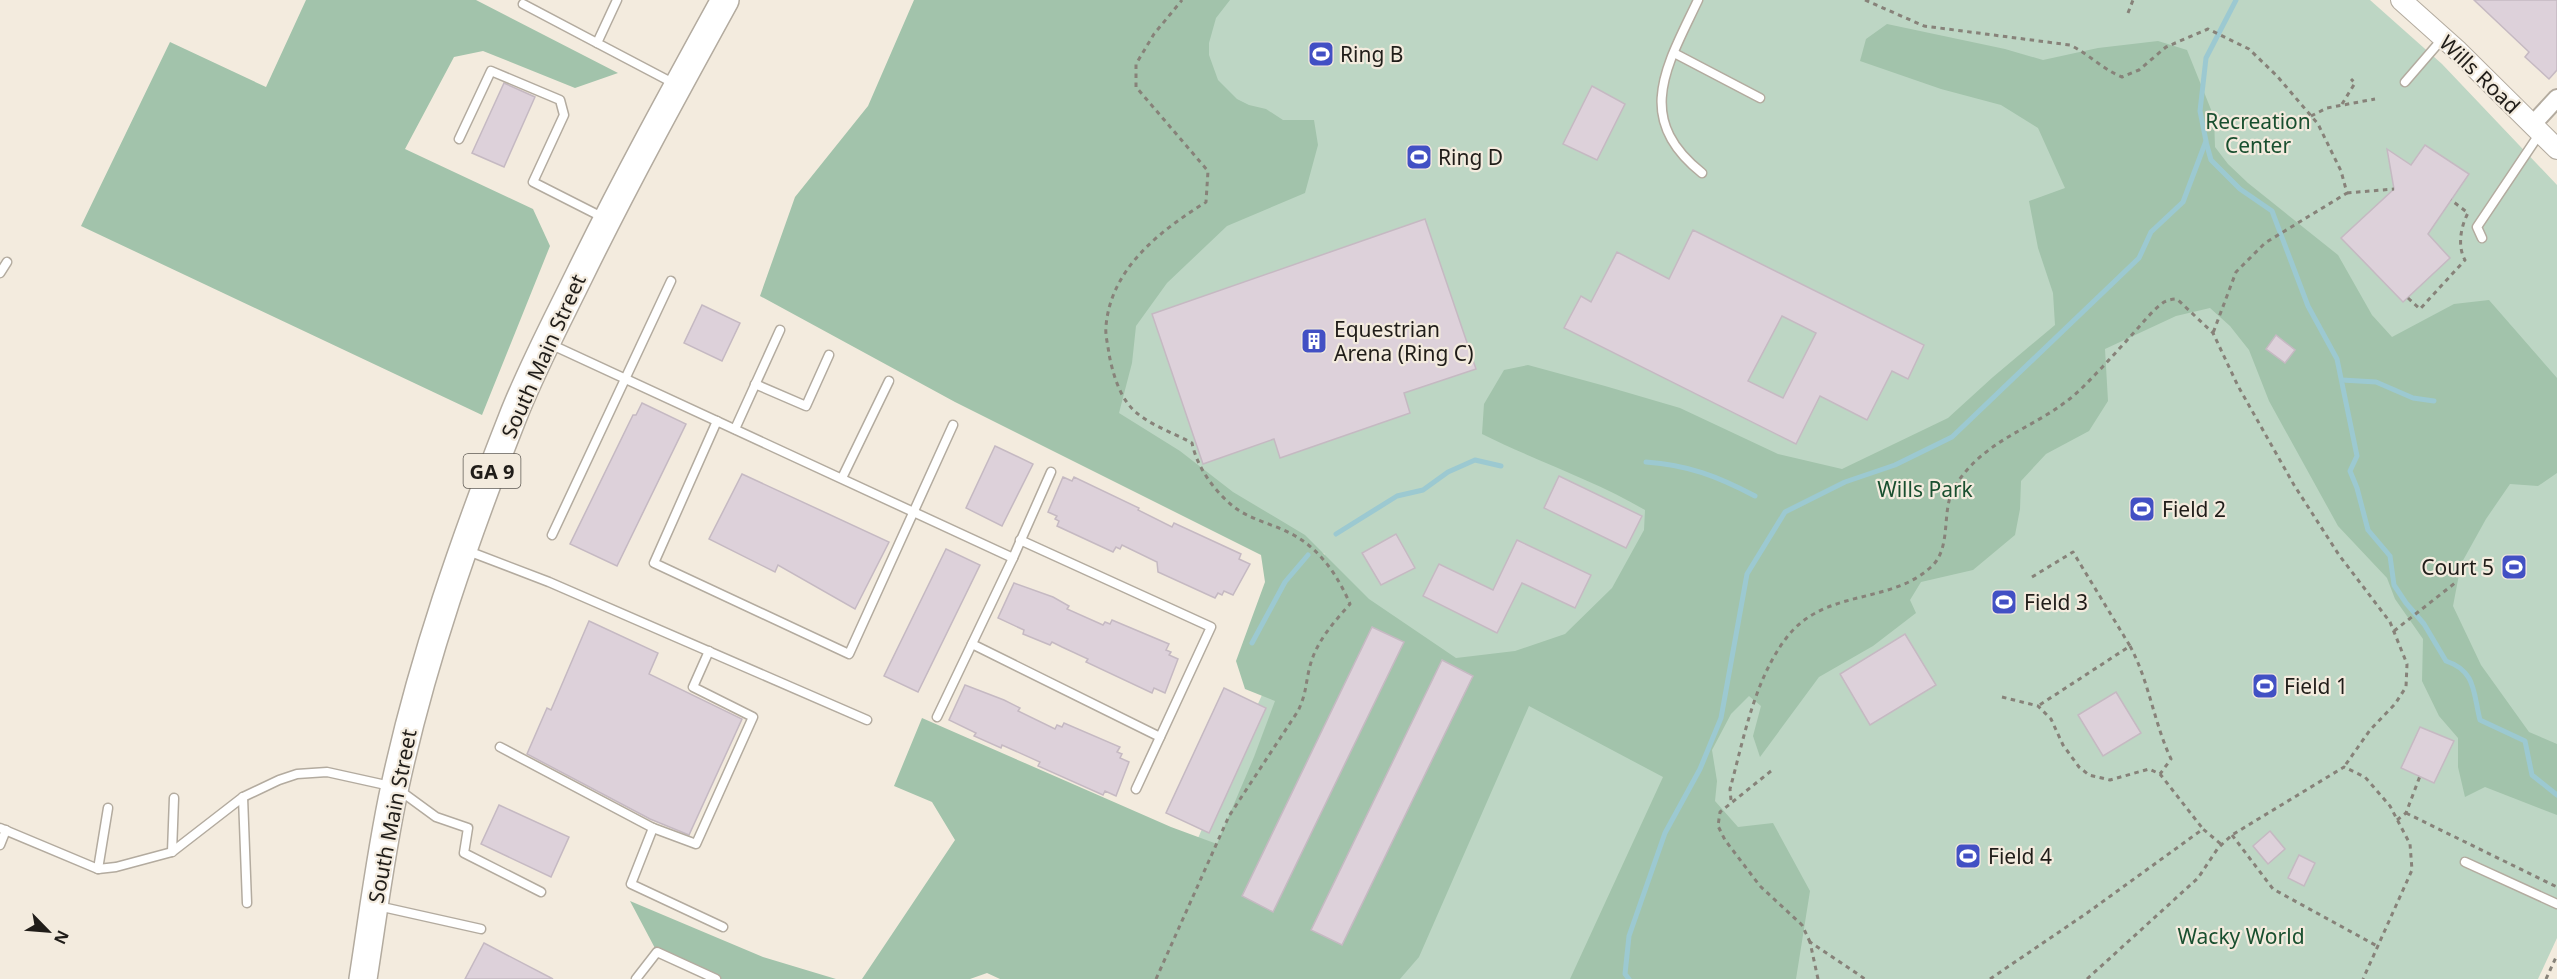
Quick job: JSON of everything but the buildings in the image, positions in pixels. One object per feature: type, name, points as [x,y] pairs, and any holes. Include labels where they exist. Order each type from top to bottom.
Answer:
[{"type":"highway","name":"South Main Street","points":[[363,979],[394,787],[430,650],[513,417],[546,342],[607,219],[725,0]]},
{"type":"street","name":"Wills Road","points":[[2401,0],[2547,136]]},
{"type":"street","points":[[2547,136],[2557,98]]},
{"type":"lane","points":[[597,43],[616,0]]},
{"type":"lane","points":[[1698,0],[1663,81],[1660,108],[1672,140],[1683,156],[1702,172]]},
{"type":"lane","points":[[523,4],[678,85]]},
{"type":"lane","points":[[2405,82],[2443,38]]},
{"type":"lane","points":[[1674,53],[1760,98]]},
{"type":"lane","points":[[459,139],[491,71],[560,100],[564,115],[532,182],[607,219]]},
{"type":"lane","points":[[2482,238],[2477,227],[2547,136]]},
{"type":"lane","points":[[0,273],[7,262]]},
{"type":"lane","points":[[552,535],[671,281]]},
{"type":"lane","points":[[735,429],[780,330]]},
{"type":"lane","points":[[546,342],[1013,558]]},
{"type":"lane","points":[[755,384],[806,406],[829,355]]},
{"type":"lane","points":[[842,478],[889,381]]},
{"type":"lane","points":[[717,421],[654,563],[849,654],[953,424]]},
{"type":"lane","points":[[937,717],[1013,558],[1051,472]]},
{"type":"lane","points":[[1020,540],[1211,627],[1136,789]]},
{"type":"lane","points":[[465,549],[549,582],[867,720]]},
{"type":"lane","points":[[972,644],[1160,737]]},
{"type":"lane","points":[[500,747],[653,828],[696,844],[753,717],[693,687],[709,651]]},
{"type":"lane","points":[[0,845],[3,829],[98,869],[116,867],[172,852],[243,797],[279,780],[307,773],[327,772],[394,787],[436,818],[468,828],[464,853],[541,892]]},
{"type":"lane","points":[[243,797],[247,903]]},
{"type":"lane","points":[[172,852],[174,798]]},
{"type":"lane","points":[[98,869],[108,808]]},
{"type":"lane","points":[[653,828],[630,884],[723,927]]},
{"type":"lane","points":[[2465,862],[2557,904]]},
{"type":"lane","points":[[374,905],[481,929]]},
{"type":"lane","points":[[636,979],[657,952],[716,979]]},
{"type":"path","points":[[1156,979],[1229,816],[1298,711],[1306,693],[1310,665],[1329,627],[1350,604],[1344,589],[1325,560],[1298,537],[1235,507],[1202,471],[1192,443],[1143,418],[1128,405],[1119,388],[1110,359],[1105,328],[1113,291],[1131,263],[1172,223],[1206,202],[1208,171],[1136,87],[1136,64],[1154,34],[1182,0]]},
{"type":"path","points":[[1865,0],[1924,26],[2070,45],[2085,52],[2106,70],[2122,77],[2139,70],[2166,47],[2208,28],[2249,49],[2277,76],[2318,124],[2341,171],[2347,193]]},
{"type":"path","points":[[2128,13],[2133,0]]},
{"type":"path","points":[[2341,105],[2355,83],[2351,79]]},
{"type":"path","points":[[2311,116],[2341,105],[2375,99]]},
{"type":"path","points":[[2213,333],[2236,272],[2265,243],[2347,193],[2394,189]]},
{"type":"path","points":[[2408,298],[2420,309],[2465,260],[2462,255],[2461,225],[2468,213],[2451,200]]},
{"type":"path","points":[[1731,800],[1730,789],[1758,693],[1785,640],[1798,624],[1835,603],[1872,595],[1911,580],[1932,567],[1944,546],[1947,513],[1953,489],[1973,462],[1996,442],[2042,417],[2081,389],[2166,301],[2177,299],[2213,333],[2238,386],[2294,485],[2339,555],[2390,622],[2407,664],[2406,687],[2395,704],[2370,730],[2344,767],[2232,835],[2198,878],[2087,979]]},
{"type":"path","points":[[2032,577],[2073,552],[2139,663],[2148,696],[2172,759],[2160,774]]},
{"type":"path","points":[[2394,631],[2455,583]]},
{"type":"path","points":[[2038,706],[2130,646]]},
{"type":"path","points":[[2002,697],[2038,706],[2051,718],[2063,745],[2079,766],[2090,775],[2110,780],[2149,769],[2160,774],[2203,829],[2222,845]]},
{"type":"path","points":[[2344,767],[2365,777],[2390,806],[2410,844],[2412,870],[2363,979]]},
{"type":"path","points":[[1771,771],[1746,792],[1731,800],[1720,812],[1718,826],[1725,840],[1760,886],[1802,925],[1810,942],[1818,979]]},
{"type":"path","points":[[2397,820],[2406,813],[2420,776]]},
{"type":"path","points":[[2406,813],[2557,886]]},
{"type":"path","points":[[1990,979],[2087,913],[2203,829]]},
{"type":"path","points":[[2232,835],[2273,889],[2377,946]]},
{"type":"path","points":[[1810,942],[1865,979]]},
{"type":"path","points":[[2546,979],[2557,955]]},
{"type":"green space","points":[[306,0],[476,0],[618,73],[575,88],[483,51],[454,57],[405,149],[533,209],[550,246],[482,415],[81,226],[170,42],[266,87]]},
{"type":"green space","points":[[914,0],[1230,0],[1216,18],[1209,43],[1209,55],[1218,80],[1237,99],[1266,109],[1283,120],[1314,120],[1318,145],[1305,193],[1227,226],[1167,283],[1136,326],[1132,363],[1119,413],[1180,451],[1233,492],[1305,535],[1369,599],[1456,658],[1515,651],[1565,634],[1612,588],[1644,530],[1645,510],[1606,489],[1482,434],[1484,404],[1504,370],[1528,365],[1605,386],[1680,408],[1778,454],[1842,469],[1948,418],[2055,325],[2053,293],[2038,248],[2029,201],[2065,188],[2038,128],[2001,105],[1941,89],[1860,61],[1866,39],[1887,24],[2005,49],[2043,60],[2098,48],[2158,41],[2187,50],[2214,117],[2215,147],[2228,164],[2248,183],[2338,255],[2372,315],[2392,337],[2454,304],[2489,300],[2557,378],[2557,473],[2538,486],[2510,484],[2486,519],[2461,564],[2453,606],[2481,665],[2529,732],[2557,744],[2557,815],[2485,787],[2465,797],[2458,767],[2458,738],[2439,716],[2422,681],[2423,639],[2395,599],[2387,578],[2338,526],[2269,401],[2249,350],[2230,326],[2210,308],[2176,316],[2105,349],[2108,401],[2089,431],[2046,454],[2021,481],[2020,509],[2015,535],[1973,570],[1921,582],[1910,600],[1916,613],[1873,646],[1819,677],[1760,757],[1753,736],[1761,706],[1749,696],[1731,714],[1712,750],[1717,781],[1715,801],[1738,827],[1773,823],[1810,891],[1796,979],[1570,979],[1663,777],[1529,706],[1419,957],[1400,979],[1000,979],[987,973],[970,979],[862,979],[955,840],[932,802],[894,786],[922,718],[1171,827],[1217,844],[1275,701],[1245,689],[1236,661],[1265,582],[1261,555],[955,402],[760,296],[795,197],[868,106]]},
{"type":"green space","name":"Wills Park","points":[[968,0],[2370,0],[2442,64],[2557,185],[2557,938],[2538,979],[1135,979],[1325,554],[829,307]]},
{"type":"green space","points":[[630,901],[763,957],[836,979],[716,979],[657,952]]},
{"type":"waterway","points":[[1629,979],[1625,974],[1629,936],[1665,833],[1700,769],[1721,718],[1747,574],[1785,512],[1845,482],[1895,465],[1952,437],[2139,258],[2151,232],[2183,202],[2206,141],[2200,111],[2206,58],[2236,0]]},
{"type":"waterway","points":[[2206,142],[2211,160],[2240,189],[2272,211],[2308,306],[2337,359],[2357,456],[2350,471],[2368,530],[2390,556],[2394,585],[2424,624],[2446,661],[2463,670],[2468,677],[2472,684],[2480,720],[2525,741],[2532,775],[2557,795]]},
{"type":"waterway","points":[[2342,380],[2376,382],[2413,398],[2434,401]]},
{"type":"waterway","points":[[1336,534],[1397,496],[1423,490],[1448,472],[1475,460],[1501,466]]},
{"type":"waterway","points":[[1646,462],[1702,473],[1755,496]]},
{"type":"waterway","points":[[1252,643],[1285,582],[1308,555]]},
{"type":"place","name":"Ring B","points":[[1321,54]]},
{"type":"place","name":"Ring D","points":[[1419,157]]},
{"type":"place","name":"Equestrian Arena (Ring C)","points":[[1314,341]]},
{"type":"place","name":"Field 2","points":[[2142,509]]},
{"type":"place","name":"Court 5","points":[[2514,567]]},
{"type":"place","name":"Field 3","points":[[2004,602]]},
{"type":"place","name":"Field 1","points":[[2265,686]]},
{"type":"place","name":"Field 4","points":[[1968,856]]},
{"type":"park label","name":"Recreation Center","points":[[2258,133]]},
{"type":"park label","name":"Wacky World","points":[[2241,936]]}]
